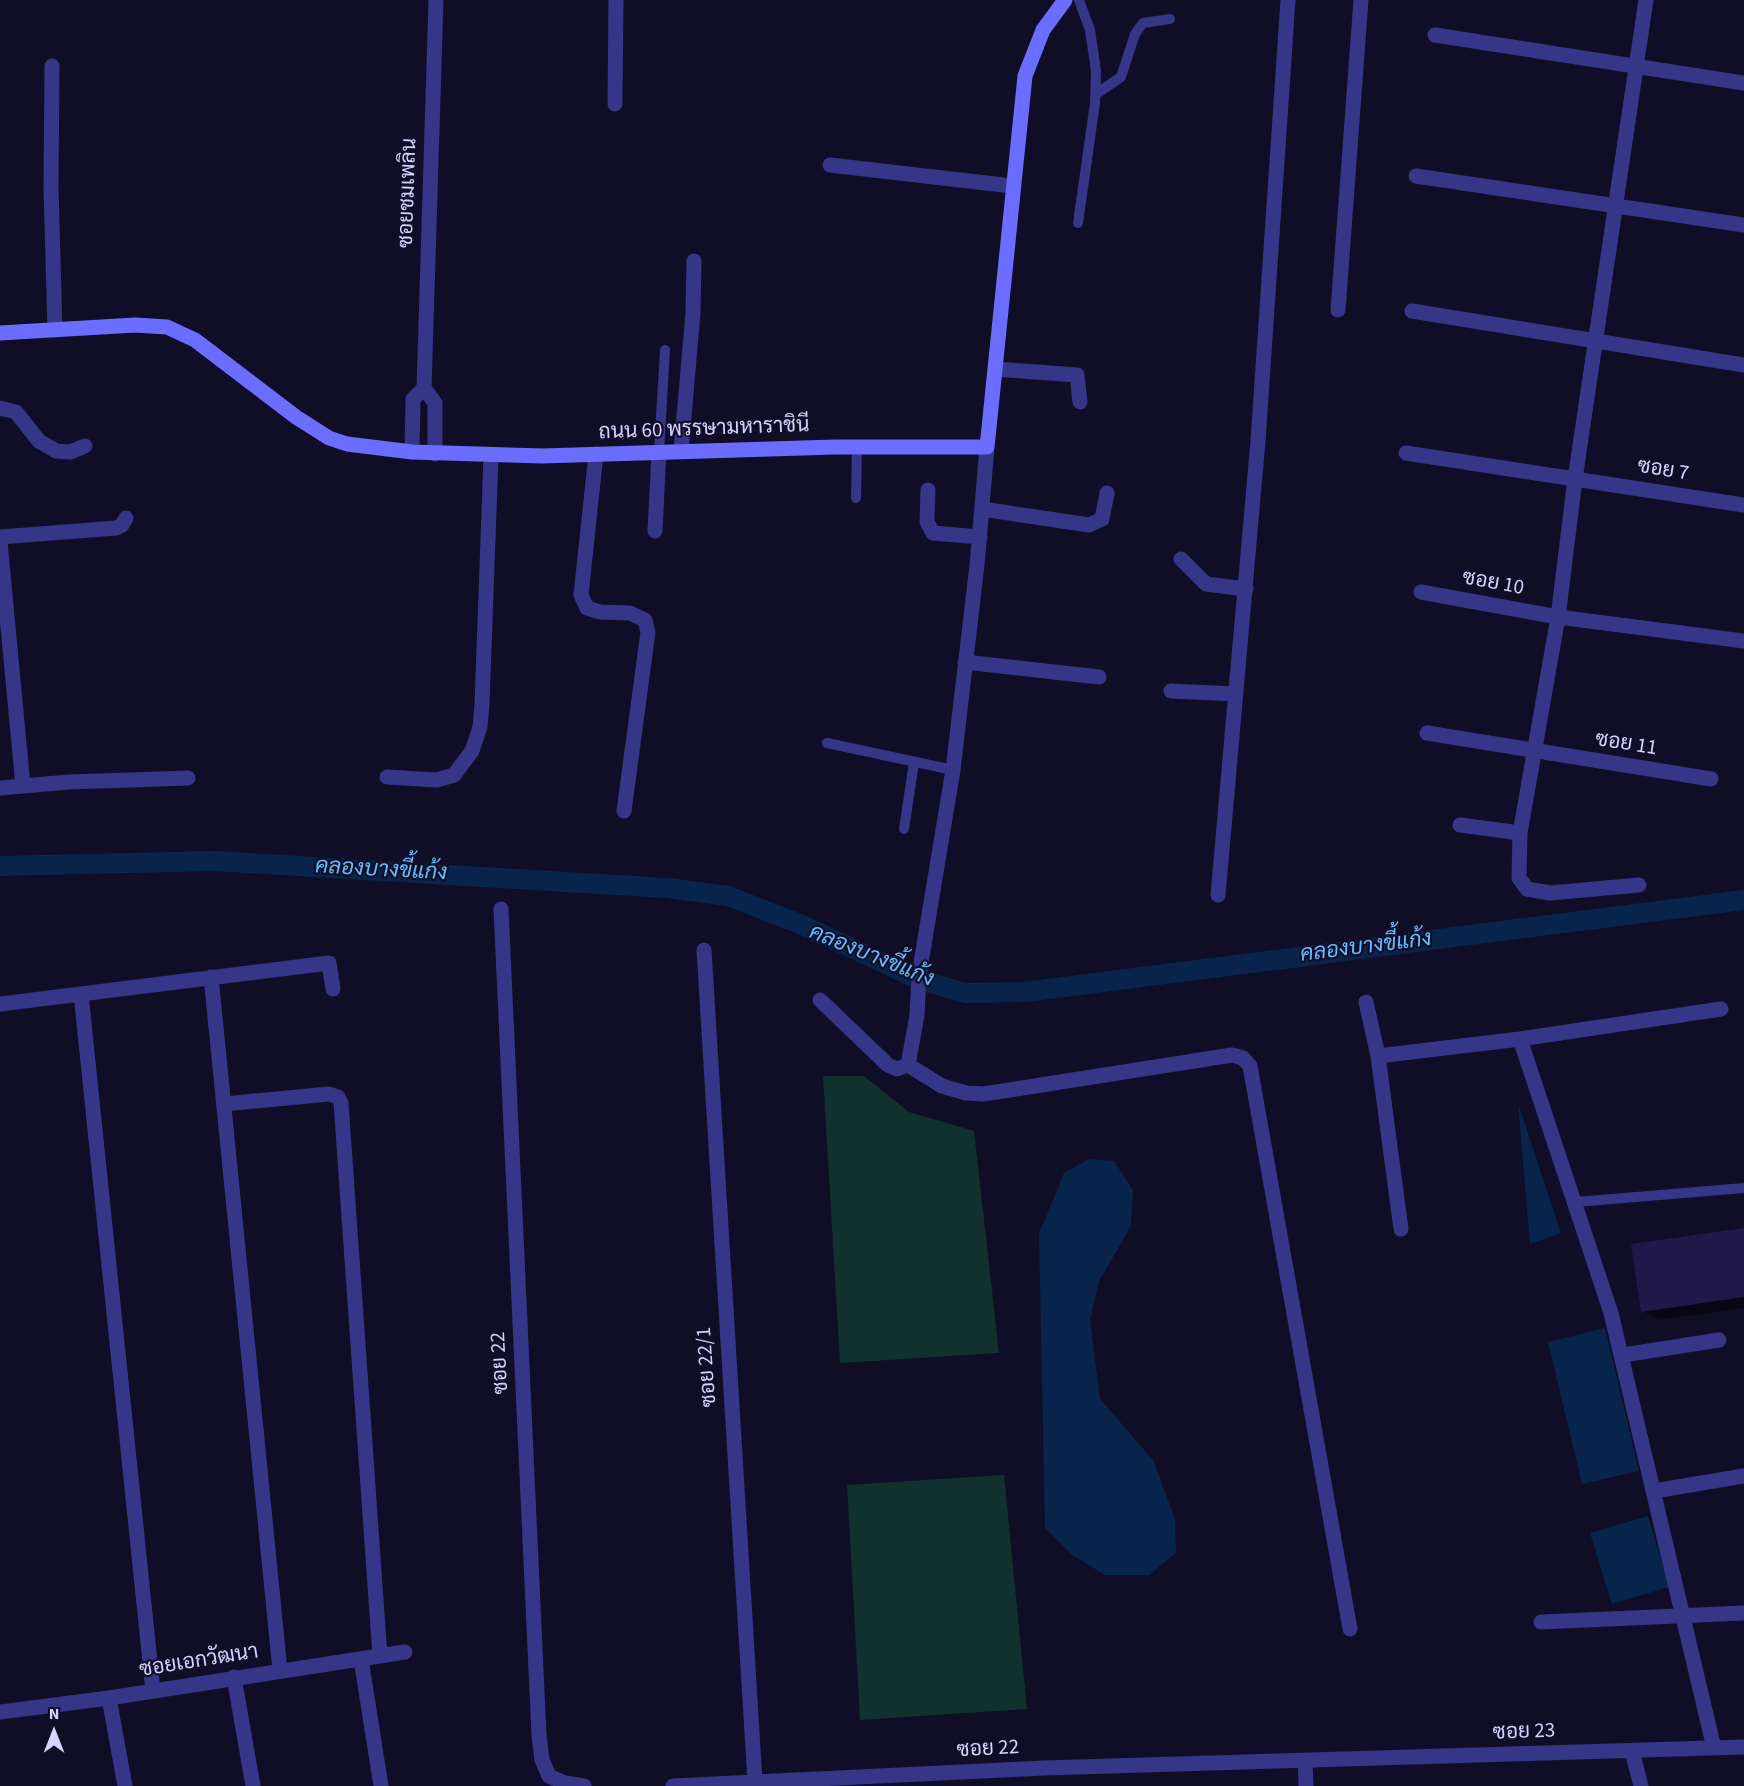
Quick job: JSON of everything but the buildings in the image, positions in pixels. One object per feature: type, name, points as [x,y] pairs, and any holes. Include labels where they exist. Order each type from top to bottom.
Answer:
[{"type":"street","name":"ซอยชมเพลิน","points":[[435,454],[435,403],[424,388],[436,0]]},
{"type":"street","points":[[615,104],[616,0]]},
{"type":"street","points":[[908,1065],[917,1015],[919,975],[953,770],[980,537],[1012,186],[1025,76],[1043,30],[1065,0]]},
{"type":"street","points":[[1218,894],[1245,589],[1288,0]]},
{"type":"street","points":[[1338,310],[1361,0]]},
{"type":"street","points":[[1639,885],[1550,893],[1527,889],[1519,878],[1520,833],[1558,617],[1575,479],[1646,0]]},
{"type":"street","points":[[1435,35],[1744,83]]},
{"type":"street","points":[[52,66],[51,188],[55,330]]},
{"type":"street","points":[[830,165],[1012,186]]},
{"type":"street","points":[[1416,176],[1744,225]]},
{"type":"street","points":[[681,451],[693,314],[694,261]]},
{"type":"street","points":[[1412,311],[1744,365]]},
{"type":"street","name":"ถนน 60 พรรษามหาราชินี","points":[[0,333],[135,325],[167,327],[195,340],[296,417],[328,438],[347,444],[412,452],[492,456],[857,447],[987,447]]},
{"type":"street","points":[[995,369],[1077,375],[1080,402]]},
{"type":"street","name":"ซอยชมเพลิน","points":[[412,452],[413,399],[424,388]]},
{"type":"street","points":[[0,408],[16,412],[39,441],[56,451],[70,452],[85,446]]},
{"type":"street","points":[[655,531],[659,452]]},
{"type":"street","name":"ซอย 7","points":[[1406,453],[1744,505]]},
{"type":"street","points":[[597,454],[581,595],[587,608],[600,612],[630,613],[645,620],[648,632],[624,811]]},
{"type":"street","points":[[387,777],[437,780],[454,775],[472,751],[480,727],[492,456]]},
{"type":"street","points":[[928,490],[927,522],[933,533],[980,537]]},
{"type":"street","points":[[982,508],[1089,525],[1102,519],[1107,493]]},
{"type":"street","points":[[0,537],[116,528],[122,525],[126,518]]},
{"type":"street","points":[[0,542],[24,786]]},
{"type":"street","points":[[1181,559],[1206,584],[1245,589]]},
{"type":"street","name":"ซอย 10","points":[[1421,592],[1558,617],[1744,641]]},
{"type":"street","points":[[965,663],[1099,677]]},
{"type":"street","points":[[1171,692],[1236,694]]},
{"type":"street","name":"ซอย 11","points":[[1426,733],[1711,779]]},
{"type":"street","points":[[0,788],[188,778]]},
{"type":"street","points":[[1460,825],[1520,833]]},
{"type":"street","name":"ซอย 22","points":[[501,909],[539,1735],[542,1760],[549,1776],[565,1783],[584,1786]]},
{"type":"street","name":"ซอย 22/1","points":[[704,950],[764,1783]]},
{"type":"street","points":[[0,1004],[329,963],[333,989]]},
{"type":"street","points":[[211,977],[280,1670]]},
{"type":"street","points":[[81,994],[153,1691]]},
{"type":"street","points":[[820,1000],[888,1065],[897,1069],[908,1065]]},
{"type":"street","points":[[1366,1002],[1378,1056],[1401,1228]]},
{"type":"street","points":[[1378,1056],[1520,1039],[1721,1009]]},
{"type":"street","points":[[1520,1039],[1576,1202],[1623,1355],[1714,1748]]},
{"type":"street","points":[[908,1065],[942,1086],[966,1093],[984,1094],[1224,1055],[1243,1058],[1250,1066],[1350,1629]]},
{"type":"street","points":[[224,1104],[329,1094],[338,1096],[341,1103],[380,1656]]},
{"type":"street","points":[[1623,1355],[1719,1340]]},
{"type":"street","points":[[1654,1491],[1744,1476]]},
{"type":"street","points":[[1541,1622],[1744,1613]]},
{"type":"street","name":"ซอยเอกวัฒนา","points":[[0,1712],[109,1698],[405,1652]]},
{"type":"street","points":[[361,1659],[381,1786]]},
{"type":"street","points":[[234,1677],[253,1786]]},
{"type":"street","points":[[109,1698],[125,1786]]},
{"type":"street","name":"ซอย 23","points":[[1305,1762],[1744,1747]]},
{"type":"street","points":[[1632,1751],[1641,1786]]},
{"type":"street","points":[[1305,1762],[1306,1786]]},
{"type":"street","name":"ซอย 22","points":[[673,1786],[1044,1768],[1305,1762]]},
{"type":"lane","points":[[1078,223],[1096,94],[1096,71],[1090,30],[1079,0]]},
{"type":"lane","points":[[1096,94],[1121,77],[1135,34],[1143,23],[1170,19]]},
{"type":"lane","points":[[659,452],[665,350]]},
{"type":"lane","points":[[856,498],[857,447]]},
{"type":"lane","points":[[827,743],[953,770]]},
{"type":"lane","points":[[904,830],[914,762]]},
{"type":"lane","points":[[1576,1202],[1744,1188]]},
{"type":"green space","points":[[823,1076],[864,1076],[909,1112],[974,1131],[999,1353],[840,1363]]},
{"type":"green space","points":[[1004,1475],[1027,1709],[860,1720],[847,1485]]},
{"type":"water","points":[[1518,1103],[1561,1233],[1530,1244]]},
{"type":"water","points":[[1089,1159],[1114,1161],[1133,1190],[1131,1226],[1099,1281],[1090,1320],[1100,1399],[1153,1460],[1175,1519],[1176,1553],[1149,1575],[1105,1575],[1072,1555],[1045,1528],[1039,1234],[1064,1173]]},
{"type":"water","points":[[1605,1328],[1639,1471],[1582,1484],[1548,1342]]},
{"type":"water","points":[[1648,1516],[1669,1587],[1612,1604],[1590,1533]]},
{"type":"waterway","name":"คลองบางขี้แก้ง","points":[[0,866],[215,861],[667,888],[728,896],[800,924],[920,980],[965,993],[1025,992],[1744,900]]}]
